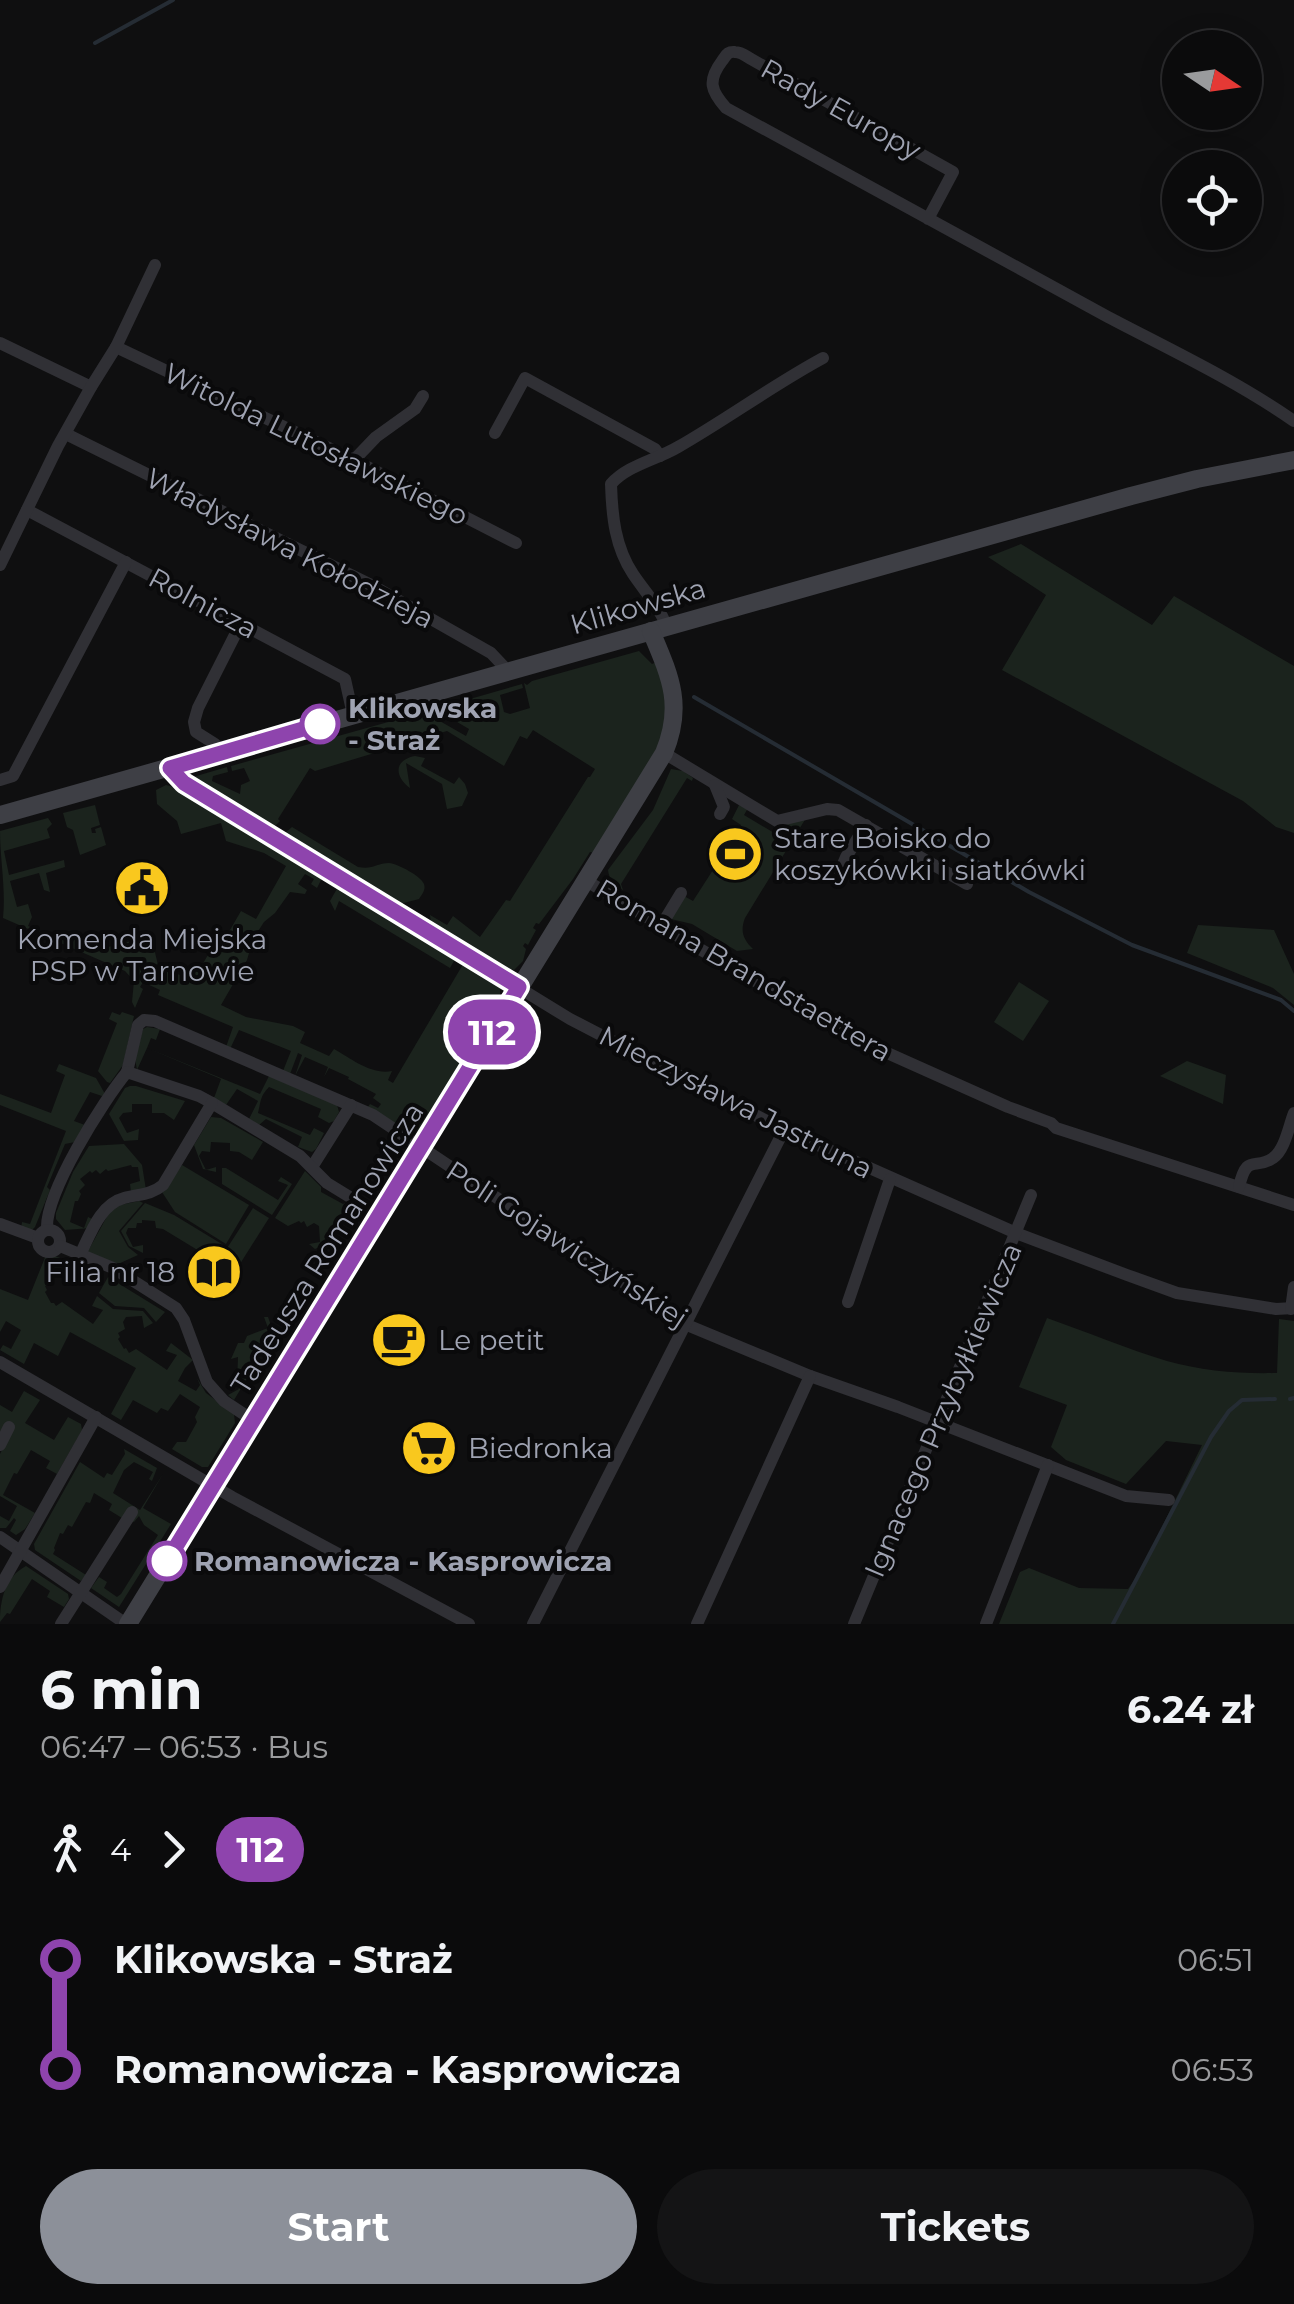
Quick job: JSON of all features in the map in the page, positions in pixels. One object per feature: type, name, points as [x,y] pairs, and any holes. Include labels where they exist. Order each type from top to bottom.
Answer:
[{"type":"street","name":"Rady Europy","points":[[928,219],[953,172],[752,58],[728,53],[712,82],[715,95],[726,108],[928,219],[1109,317],[1203,364],[1294,422]]},
{"type":"street","points":[[0,565],[155,265]]},
{"type":"street","points":[[0,343],[90,386]]},
{"type":"street","name":"Witolda Lutosławskiego","points":[[116,347],[354,460],[516,544]]},
{"type":"street","points":[[659,629],[660,610],[627,564],[616,536],[610,484],[823,358]]},
{"type":"street","points":[[495,433],[525,378],[647,445],[660,456]]},
{"type":"street","points":[[354,460],[376,437],[414,409],[422,396]]},
{"type":"street","name":"Władysława Kołodzieja","points":[[66,434],[374,586],[491,653],[508,671]]},
{"type":"street","name":"Klikowska","points":[[0,814],[1176,484],[1294,460]]},
{"type":"street","name":"Rolnicza","points":[[27,510],[345,679],[353,715]]},
{"type":"street","points":[[0,780],[12,776],[126,562]]},
{"type":"street","points":[[222,752],[196,732],[194,722],[242,623]]},
{"type":"street","name":"Tadeusza Romanowicza","points":[[127,1624],[664,753],[672,730],[674,692],[659,629]]},
{"type":"street","points":[[664,753],[777,821],[828,808],[838,810],[966,884]]},
{"type":"street","name":"Mieczysława Jastruna","points":[[170,768],[184,783],[570,1019],[784,1130],[1016,1234],[1177,1293],[1260,1307],[1293,1308]]},
{"type":"street","points":[[714,783],[724,807],[723,816],[735,802],[734,796]]},
{"type":"street","points":[[840,871],[866,826]]},
{"type":"street","name":"Romana Brandstaettera","points":[[585,880],[856,1039],[1056,1128],[1294,1204]]},
{"type":"street","points":[[658,924],[678,891]]},
{"type":"street","name":"Poli Gojawiczyńskiej","points":[[127,1072],[138,1025],[142,1020],[150,1020],[373,1116],[687,1326],[1126,1496],[1169,1500]]},
{"type":"street","points":[[254,1420],[224,1401],[207,1382],[176,1308],[113,1268],[60,1246],[44,1251],[39,1245],[49,1207],[66,1169],[127,1072],[212,1103],[300,1156],[328,1183],[353,1199]]},
{"type":"street","points":[[80,1255],[110,1204],[153,1192],[163,1184],[212,1103]]},
{"type":"street","points":[[312,1168],[351,1106]]},
{"type":"street","points":[[1239,1187],[1245,1168],[1252,1162],[1267,1161],[1277,1155],[1294,1112]]},
{"type":"street","points":[[533,1624],[784,1130]]},
{"type":"street","points":[[848,1302],[890,1179]]},
{"type":"street","name":"Ignacego Przybyłkiewicza","points":[[854,1624],[1031,1195]]},
{"type":"street","points":[[0,1224],[43,1234]]},
{"type":"street","points":[[1293,1308],[1294,1288]]},
{"type":"street","points":[[0,1362],[213,1486],[468,1624]]},
{"type":"street","points":[[696,1624],[810,1376]]},
{"type":"street","points":[[0,1586],[96,1417]]},
{"type":"street","points":[[0,1445],[9,1427]]},
{"type":"street","points":[[986,1624],[1048,1465]]},
{"type":"street","points":[[61,1624],[132,1512]]},
{"type":"street","points":[[0,1538],[127,1624]]},
{"type":"shaded area","points":[[1021,544],[1152,625],[1174,596],[1294,666],[1294,833],[1276,827],[1243,801],[1002,670],[1046,595],[988,557]]},
{"type":"shaded area","points":[[639,651],[652,664],[657,662],[662,677],[667,708],[663,737],[647,771],[594,853],[590,852],[536,923],[528,945],[523,946],[523,961],[514,970],[461,943],[431,923],[430,915],[447,925],[453,916],[480,937],[506,900],[510,901],[595,769],[533,730],[527,739],[520,736],[504,766],[447,731],[315,771],[310,768],[274,827],[193,777],[227,767],[228,772],[213,776],[212,781],[240,794],[241,785],[250,781],[244,768],[232,771],[231,766],[424,712],[466,736],[469,729],[435,709],[522,684],[523,688],[500,695],[504,712],[510,714],[530,708],[524,683]]},
{"type":"shaded area","points":[[415,756],[425,758],[421,766],[454,784],[459,777],[468,793],[462,806],[447,809],[442,784],[406,763],[410,788],[405,783],[399,774],[400,765]]},
{"type":"shaded area","points":[[671,769],[683,771],[692,781],[687,778],[621,884],[623,890],[613,882],[608,870],[653,810]]},
{"type":"shaded area","points":[[166,785],[322,878],[317,888],[311,884],[314,879],[305,874],[298,884],[307,890],[305,894],[290,892],[264,922],[221,1005],[246,1017],[293,1026],[305,1032],[300,1043],[329,1056],[334,1049],[369,1068],[392,1071],[388,1080],[393,1083],[464,964],[500,988],[500,997],[474,1045],[421,1129],[406,1131],[368,1107],[370,1104],[378,1108],[381,1104],[373,1098],[376,1094],[329,1068],[324,1077],[328,1067],[305,1057],[295,1076],[302,1055],[298,1053],[290,1074],[283,1071],[291,1051],[239,1030],[230,1049],[226,1047],[233,1027],[158,995],[160,990],[143,982],[135,1008],[134,981],[125,971],[3,918],[0,831],[48,818],[52,824],[47,829],[50,838],[4,851],[9,875],[64,860],[65,867],[46,873],[50,892],[44,890],[39,873],[10,881],[17,907],[28,904],[32,917],[28,926],[72,944],[76,936],[108,947],[143,938],[145,946],[153,944],[158,965],[183,976],[194,973],[241,911],[256,919],[286,866],[264,853],[226,841],[221,823],[181,834],[177,821],[157,804],[156,790]]},
{"type":"shaded area","points":[[95,805],[100,825],[91,828],[92,833],[101,827],[106,845],[80,855],[63,813]]},
{"type":"shaded area","points":[[739,805],[748,808],[744,815],[776,834],[783,823],[806,818],[745,918],[743,935],[753,949],[737,951],[692,924],[671,919],[684,896],[693,901],[738,831],[741,825],[732,819]]},
{"type":"shaded area","points":[[292,827],[358,867],[389,863],[403,868],[422,881],[423,892],[419,899],[400,904],[291,838],[285,833]]},
{"type":"shaded area","points":[[338,887],[455,959],[450,968],[339,901],[335,911],[330,901]]},
{"type":"shaded area","points":[[1198,925],[1274,930],[1294,974],[1294,1005],[1273,988],[1187,953]]},
{"type":"shaded area","points":[[1019,982],[1049,1001],[1023,1041],[994,1022]]},
{"type":"shaded area","points":[[112,1012],[134,1016],[123,1065],[110,1083],[98,1071],[117,1023],[109,1019]]},
{"type":"shaded area","points":[[143,1029],[160,1029],[156,1040],[151,1038],[137,1070],[135,1059]]},
{"type":"shaded area","points":[[147,1048],[260,1094],[269,1076],[337,1105],[339,1112],[329,1123],[318,1117],[321,1109],[269,1087],[264,1093],[258,1113],[310,1135],[314,1128],[324,1133],[312,1152],[298,1147],[302,1137],[266,1119],[259,1125],[249,1119],[258,1101],[237,1089],[226,1105],[214,1098],[221,1079]]},
{"type":"shaded area","points":[[1187,1061],[1226,1075],[1223,1104],[1160,1076]]},
{"type":"shaded area","points":[[59,1064],[96,1078],[105,1094],[90,1092],[74,1121],[85,1125],[75,1142],[65,1144],[31,1231],[21,1229],[22,1222],[30,1224],[66,1131],[0,1105],[0,1094],[51,1113],[65,1075],[56,1071]]},
{"type":"shaded area","points":[[130,1086],[185,1101],[174,1120],[164,1113],[152,1113],[152,1104],[132,1104],[132,1112],[119,1118],[127,1133],[139,1129],[138,1140],[124,1141],[109,1114]]},
{"type":"shaded area","points":[[211,1117],[221,1118],[263,1142],[252,1160],[230,1151],[230,1143],[211,1142],[210,1152],[202,1151],[199,1156],[206,1170],[203,1169],[194,1145]]},
{"type":"shaded area","points":[[124,1144],[142,1165],[146,1190],[131,1192],[130,1184],[140,1181],[138,1167],[106,1169],[100,1174],[90,1171],[80,1179],[85,1185],[79,1191],[70,1222],[84,1228],[88,1217],[94,1220],[91,1228],[65,1230],[56,1213],[89,1146]]},
{"type":"shaded area","points":[[182,1165],[249,1205],[226,1244],[175,1212],[162,1192]]},
{"type":"shaded area","points":[[222,1168],[278,1200],[288,1185],[278,1181],[281,1177],[292,1184],[272,1215],[222,1184]]},
{"type":"shaded area","points":[[305,1171],[321,1187],[321,1192],[352,1205],[329,1243],[315,1249],[309,1244],[320,1242],[319,1226],[314,1223],[307,1227],[299,1221],[288,1226],[275,1218]]},
{"type":"shaded area","points":[[143,1203],[119,1231],[138,1255],[118,1264],[87,1253],[115,1206]]},
{"type":"shaded area","points":[[145,1203],[174,1215],[225,1246],[214,1260],[156,1228],[155,1221],[142,1220],[126,1233],[133,1247],[143,1245],[143,1253],[129,1246],[121,1231]]},
{"type":"shaded area","points":[[253,1208],[269,1218],[238,1267],[222,1256]]},
{"type":"shaded area","points":[[46,1255],[66,1261],[81,1276],[70,1282],[68,1271],[52,1272],[52,1283],[45,1286],[51,1303],[56,1306],[62,1302],[93,1324],[103,1310],[92,1306],[97,1296],[113,1309],[143,1311],[153,1323],[144,1328],[142,1316],[126,1317],[125,1329],[118,1333],[124,1349],[129,1353],[136,1349],[167,1370],[177,1355],[166,1351],[171,1343],[193,1360],[178,1381],[196,1391],[200,1385],[197,1378],[206,1393],[234,1414],[235,1423],[208,1467],[172,1449],[177,1442],[186,1442],[200,1407],[180,1394],[168,1411],[161,1408],[157,1413],[133,1400],[121,1420],[111,1414],[136,1368],[70,1332],[58,1356],[34,1343],[24,1364],[0,1350],[3,1345],[11,1349],[21,1330],[6,1321],[0,1332],[0,1289],[28,1300]]},
{"type":"shaded area","points":[[108,1277],[165,1312],[156,1322],[144,1308],[115,1306],[99,1293]]},
{"type":"shaded area","points":[[264,1317],[268,1317],[274,1334],[234,1400],[228,1395],[239,1389],[238,1357],[231,1359],[238,1343],[268,1328]]},
{"type":"shaded area","points":[[1047,1318],[1180,1364],[1263,1373],[1277,1373],[1279,1319],[1294,1321],[1294,1624],[999,1624],[1020,1572],[1029,1568],[1079,1588],[1128,1589],[1202,1445],[1166,1441],[1126,1484],[1066,1460],[1051,1447],[1067,1405],[1019,1387]]},
{"type":"shaded area","points":[[24,1391],[40,1400],[25,1423],[54,1440],[68,1417],[81,1424],[82,1430],[57,1474],[46,1468],[50,1461],[31,1450],[17,1474],[14,1473],[3,1495],[35,1513],[16,1535],[10,1531],[14,1518],[6,1528],[0,1528],[0,1516],[9,1521],[17,1506],[0,1496],[0,1454],[13,1428],[0,1431],[0,1405],[12,1412]]},
{"type":"shaded area","points":[[124,1449],[157,1468],[152,1481],[149,1479],[153,1472],[134,1462],[124,1470],[113,1493],[140,1510],[163,1474],[143,1508],[171,1524],[119,1607],[91,1588],[99,1577],[107,1582],[104,1588],[117,1597],[121,1594],[158,1535],[139,1516],[134,1522],[122,1518],[109,1510],[112,1504],[94,1493],[72,1527],[68,1525],[60,1533],[53,1554],[86,1575],[81,1581],[35,1550],[34,1544],[80,1462],[104,1478],[107,1473],[112,1475],[125,1454]]},
{"type":"shaded area","points":[[26,1566],[68,1594],[69,1599],[64,1607],[47,1597],[50,1591],[32,1579],[10,1614],[0,1622],[5,1590],[13,1576]]},
{"type":"waterway","points":[[95,43],[173,0]]},
{"type":"waterway","points":[[694,697],[1029,892],[1132,945],[1281,1000],[1294,1011]]},
{"type":"waterway","points":[[1290,1399],[1294,1398]]},
{"type":"waterway","points":[[1113,1624],[1211,1437],[1229,1411],[1242,1400],[1275,1399]]},
{"type":"bus line","name":"112","points":[[167,1561],[519,987],[184,783],[170,768],[320,724]]},
{"type":"place","name":"Klikowska - Straż","points":[[320,724]]},
{"type":"place","name":"Stare Boisko do koszykówki i siatkówki","points":[[735,854]]},
{"type":"place","name":"Komenda Miejska PSP w Tarnowie","points":[[142,888]]},
{"type":"place","name":"Filia nr 18","points":[[214,1272]]},
{"type":"place","name":"Le petit","points":[[399,1340]]},
{"type":"place","name":"Biedronka","points":[[429,1448]]},
{"type":"place","name":"Romanowicza - Kasprowicza","points":[[167,1561]]}]
